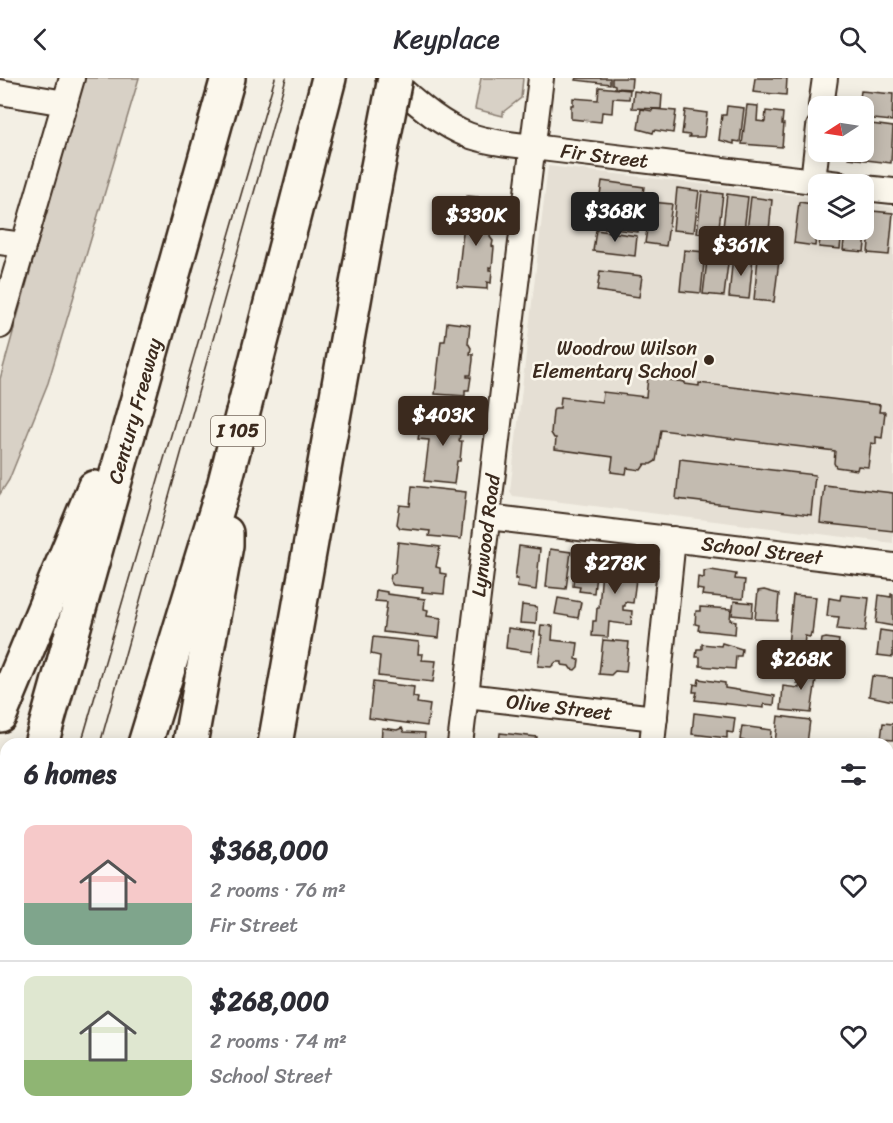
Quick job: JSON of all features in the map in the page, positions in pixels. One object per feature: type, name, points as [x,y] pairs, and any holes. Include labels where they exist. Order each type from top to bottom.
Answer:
[{"type":"highway","name":"Century Freeway","points":[[43,738],[228,78]]},
{"type":"highway","name":"I 105","points":[[148,738],[224,486],[329,78]]},
{"type":"highway","points":[[276,738],[395,78]]},
{"type":"highway","points":[[0,715],[155,336]]},
{"type":"highway","points":[[191,738],[226,545],[224,486]]},
{"type":"street","points":[[0,326],[12,244],[65,103],[72,78]]},
{"type":"street","name":"Fir Street","points":[[387,78],[447,125],[484,140],[808,180]]},
{"type":"street","name":"Lynwood Road","points":[[461,738],[541,78]]},
{"type":"street","points":[[823,96],[825,78]]},
{"type":"street","points":[[0,92],[65,103]]},
{"type":"street","points":[[874,189],[893,191]]},
{"type":"street","name":"School Street","points":[[488,517],[893,566]]},
{"type":"street","points":[[652,738],[673,539]]},
{"type":"street","name":"Olive Street","points":[[466,696],[654,718]]},
{"type":"shaded area","points":[[84,78],[139,78],[48,383],[9,480],[0,494],[0,379]]},
{"type":"shaded area","points":[[481,78],[523,78],[521,98],[503,112],[503,116],[475,109]]},
{"type":"shaded area","name":"Woodrow Wilson Elementary School","points":[[548,166],[808,197],[808,240],[874,240],[874,205],[893,207],[893,543],[513,496],[510,491]]},
{"type":"building","points":[[576,78],[610,78],[610,84],[575,80]]},
{"type":"building","points":[[612,78],[632,78],[631,89],[615,88]]},
{"type":"building","points":[[755,78],[787,78],[786,95],[753,92]]},
{"type":"building","points":[[599,87],[630,90],[629,99],[613,98],[612,113],[602,112],[601,122],[571,119],[573,98],[598,100]]},
{"type":"building","points":[[634,91],[662,95],[661,109],[632,108]]},
{"type":"building","points":[[861,91],[893,94],[892,121],[874,119],[874,96],[860,96]]},
{"type":"building","points":[[747,105],[758,106],[757,121],[765,122],[766,111],[783,113],[782,147],[742,144]]},
{"type":"building","points":[[727,106],[744,108],[740,142],[734,141],[734,144],[719,140],[722,115],[726,115]]},
{"type":"building","points":[[641,109],[676,111],[673,133],[654,130],[653,133],[638,129]]},
{"type":"building","points":[[685,110],[707,113],[704,137],[689,137],[690,135],[682,134]]},
{"type":"building","points":[[874,124],[893,127],[891,163],[874,161]]},
{"type":"building","points":[[602,181],[644,187],[641,208],[599,202]]},
{"type":"building","points":[[677,188],[699,191],[694,232],[673,230]]},
{"type":"building","points":[[702,191],[723,194],[718,235],[697,233]]},
{"type":"building","points":[[727,194],[748,197],[743,239],[722,236]]},
{"type":"building","points":[[467,196],[478,197],[477,206],[493,207],[490,237],[494,247],[492,268],[489,267],[489,270],[492,270],[491,283],[487,282],[487,289],[457,287]]},
{"type":"building","points":[[751,197],[772,200],[768,241],[746,239]]},
{"type":"building","points":[[651,202],[672,204],[666,246],[645,243]]},
{"type":"building","points":[[799,202],[808,203],[808,240],[816,240],[815,246],[794,243]]},
{"type":"building","points":[[599,206],[641,211],[638,232],[597,227]]},
{"type":"building","points":[[874,211],[893,213],[889,255],[868,253],[869,240],[874,240]]},
{"type":"building","points":[[596,230],[637,236],[635,256],[593,251]]},
{"type":"building","points":[[820,240],[841,240],[840,249],[819,247]]},
{"type":"building","points":[[844,240],[865,240],[864,252],[843,250]]},
{"type":"building","points":[[684,250],[705,252],[701,293],[680,291]]},
{"type":"building","points":[[708,252],[729,255],[724,296],[703,294]]},
{"type":"building","points":[[733,255],[753,257],[749,299],[729,297]]},
{"type":"building","points":[[758,258],[779,260],[774,302],[754,300]]},
{"type":"building","points":[[600,271],[642,276],[639,297],[597,291]]},
{"type":"building","points":[[447,322],[470,325],[468,343],[473,360],[471,375],[467,375],[471,377],[469,390],[465,390],[465,396],[435,394],[441,341],[445,341]]},
{"type":"building","points":[[648,377],[699,386],[699,383],[880,405],[879,412],[885,412],[882,438],[876,437],[876,444],[871,443],[868,467],[858,466],[857,470],[836,467],[835,451],[661,430],[656,461],[645,464],[641,470],[627,468],[626,474],[611,472],[613,457],[555,449],[556,438],[551,433],[553,411],[555,408],[560,408],[561,397],[602,402],[603,392],[646,397]]},
{"type":"building","points":[[436,409],[460,412],[458,431],[459,441],[462,441],[454,484],[424,481],[429,440],[418,439],[420,428],[434,428]]},
{"type":"building","points":[[680,459],[815,475],[811,515],[676,499]]},
{"type":"building","points":[[824,485],[893,493],[893,531],[820,523]]},
{"type":"building","points":[[412,486],[466,492],[461,539],[429,536],[430,531],[400,528],[397,524],[400,505],[410,506]]},
{"type":"building","points":[[398,542],[440,547],[436,567],[440,568],[440,573],[446,574],[444,594],[422,592],[423,588],[393,585],[390,581],[391,575],[395,572]]},
{"type":"building","points":[[519,546],[540,549],[536,590],[517,587],[518,579],[515,579]]},
{"type":"building","points":[[550,549],[571,552],[566,589],[546,587]]},
{"type":"building","points":[[582,553],[598,555],[594,593],[579,591],[580,587],[573,586],[575,563],[581,564]]},
{"type":"building","points":[[603,557],[638,563],[633,603],[625,602],[623,606],[623,610],[632,611],[631,625],[609,622],[608,637],[592,636],[593,621],[596,621],[597,608],[599,608]]},
{"type":"building","points":[[704,571],[736,574],[735,579],[745,580],[743,599],[702,595],[703,590],[697,589],[698,577],[704,578]]},
{"type":"building","points":[[376,590],[387,592],[387,594],[425,599],[424,609],[428,610],[427,616],[441,618],[439,638],[383,632],[387,602],[375,601]]},
{"type":"building","points":[[764,590],[779,594],[777,620],[755,619],[758,591]]},
{"type":"building","points":[[893,594],[893,626],[876,623],[879,595],[891,597]]},
{"type":"building","points":[[793,595],[816,597],[812,634],[810,637],[805,636],[804,647],[788,645]]},
{"type":"building","points":[[841,595],[869,598],[865,632],[837,629],[839,617],[827,616],[829,598],[840,600]]},
{"type":"building","points":[[558,598],[581,602],[578,618],[555,614]]},
{"type":"building","points":[[734,601],[753,603],[752,617],[732,615]]},
{"type":"building","points":[[522,605],[537,607],[536,624],[520,623]]},
{"type":"building","points":[[700,607],[731,609],[730,620],[736,621],[735,634],[698,630],[699,625],[695,624],[696,611],[700,611]]},
{"type":"building","points":[[541,625],[553,626],[552,640],[578,643],[576,659],[579,660],[575,670],[562,665],[562,662],[556,662],[551,667],[538,666]]},
{"type":"building","points":[[508,628],[535,632],[532,652],[506,648]]},
{"type":"building","points":[[880,630],[893,632],[893,657],[877,655]]},
{"type":"building","points":[[373,637],[419,642],[418,654],[423,654],[422,660],[436,661],[433,682],[378,676],[380,656],[371,654]]},
{"type":"building","points":[[822,639],[839,640],[837,657],[820,654]]},
{"type":"building","points":[[603,640],[629,642],[626,672],[615,671],[611,675],[599,674]]},
{"type":"building","points":[[761,642],[779,643],[776,669],[761,668]]},
{"type":"building","points":[[722,643],[742,649],[741,656],[736,656],[735,669],[700,666],[700,657],[696,657],[697,649],[702,649],[702,644],[721,646]]},
{"type":"building","points":[[799,664],[818,666],[811,713],[781,710],[783,686],[799,688],[800,684],[797,683]]},
{"type":"building","points":[[872,676],[893,678],[893,701],[869,696]]},
{"type":"building","points":[[699,679],[725,683],[725,688],[775,696],[774,705],[764,704],[764,708],[695,700],[697,692],[693,692],[694,684],[698,685]]},
{"type":"building","points":[[373,682],[414,687],[413,697],[418,698],[417,703],[430,705],[427,726],[369,718]]},
{"type":"building","points":[[694,713],[735,718],[733,733],[727,732],[727,738],[692,734]]},
{"type":"building","points":[[778,716],[810,720],[808,738],[776,738]]},
{"type":"building","points":[[883,723],[893,724],[893,738],[881,738]]},
{"type":"building","points":[[742,726],[771,730],[770,738],[740,738]]},
{"type":"building","points":[[382,728],[397,730],[402,728],[404,732],[425,733],[425,738],[381,738]]},
{"type":"building","points":[[500,733],[537,737],[537,738],[500,738]]},
{"type":"tram line","points":[[83,738],[275,78]]},
{"type":"tram line","points":[[102,738],[286,78]]},
{"type":"place","name":"Woodrow Wilson Elementary School","points":[[709,360]]}]
